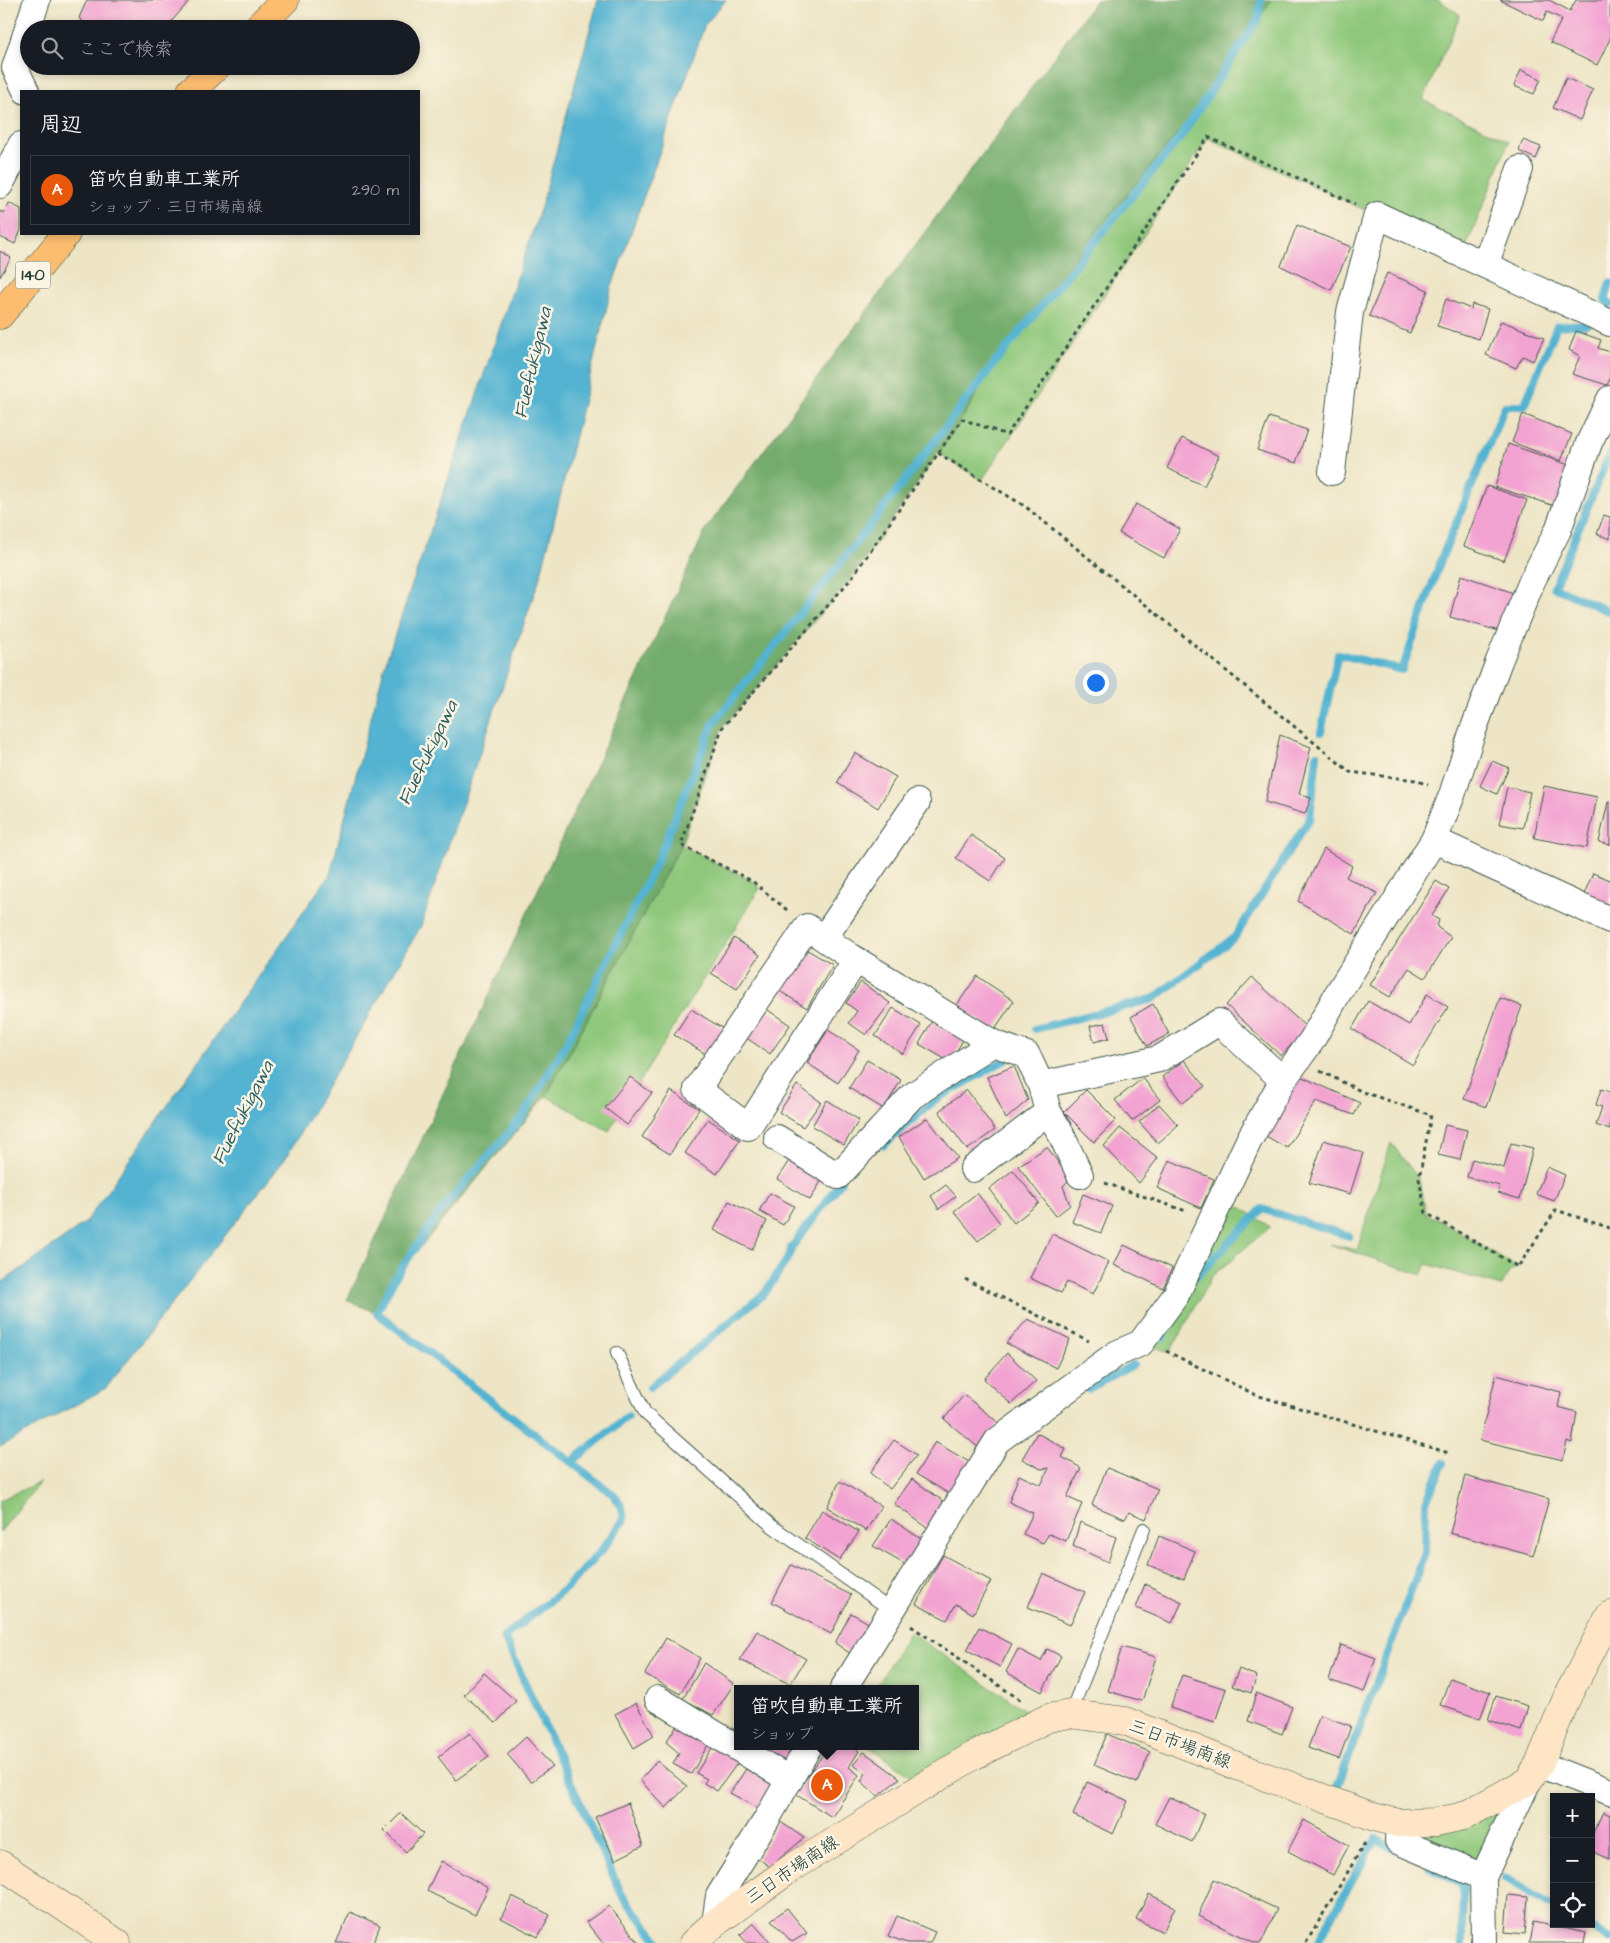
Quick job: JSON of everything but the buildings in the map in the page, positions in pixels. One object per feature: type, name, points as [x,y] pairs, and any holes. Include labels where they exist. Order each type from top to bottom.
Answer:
[{"type":"highway","points":[[265,20],[286,0]]},
{"type":"highway","points":[[192,90],[208,75]]},
{"type":"highway","name":"140","points":[[0,316],[65,235]]},
{"type":"main road","points":[[1533,1772],[1569,1693],[1610,1615]]},
{"type":"main road","name":"三日市場南線","points":[[693,1943],[715,1923],[790,1869],[971,1757],[1059,1716],[1125,1722],[1237,1766],[1388,1821],[1436,1822],[1464,1816],[1533,1772]]},
{"type":"main road","points":[[0,1864],[117,1943]]},
{"type":"street","points":[[31,20],[37,0]]},
{"type":"street","points":[[14,77],[20,57]]},
{"type":"street","points":[[0,185],[20,147]]},
{"type":"street","points":[[1485,265],[1520,169]]},
{"type":"street","points":[[1332,472],[1350,312],[1378,215],[1610,323]]},
{"type":"street","points":[[847,1685],[900,1616],[998,1441],[1116,1354],[1141,1343],[1176,1295],[1249,1140],[1434,840],[1452,795],[1471,736],[1499,661],[1532,581],[1558,530],[1589,443],[1610,399]]},
{"type":"street","points":[[856,960],[748,1126],[697,1089],[815,932],[917,802]]},
{"type":"street","points":[[1434,840],[1610,920]]},
{"type":"street","points":[[815,932],[856,960],[992,1043],[1027,1055],[1041,1085],[1048,1112],[1059,1130],[1080,1175]]},
{"type":"street","points":[[1041,1085],[1159,1059],[1219,1022],[1291,1070]]},
{"type":"street","points":[[777,1138],[838,1176],[912,1096],[992,1043]]},
{"type":"street","points":[[973,1169],[1048,1112]]},
{"type":"street","points":[[658,1699],[734,1746]]},
{"type":"street","points":[[741,1750],[790,1780]]},
{"type":"street","points":[[715,1923],[718,1896],[807,1750]]},
{"type":"street","points":[[1484,1943],[1483,1878],[1533,1772],[1610,1792]]},
{"type":"street","points":[[1388,1821],[1398,1841],[1483,1878]]},
{"type":"lane","points":[[617,1353],[646,1413],[772,1526],[900,1616]]},
{"type":"lane","points":[[1059,1716],[1144,1529]]},
{"type":"path","points":[[815,932],[752,881],[681,845],[722,728],[850,580],[962,419],[1007,435],[1208,137],[1310,182],[1378,215]]},
{"type":"path","points":[[938,453],[1026,507],[1350,772],[1415,780],[1452,795]]},
{"type":"path","points":[[1291,1070],[1431,1115],[1419,1179],[1426,1213],[1518,1267],[1556,1210],[1610,1228]]},
{"type":"path","points":[[1080,1175],[1210,1220]]},
{"type":"path","points":[[965,1279],[1116,1354]]},
{"type":"path","points":[[1141,1343],[1170,1352],[1256,1395],[1449,1453]]},
{"type":"path","points":[[900,1616],[1059,1716]]},
{"type":"path","points":[[1306,1943],[1388,1821]]},
{"type":"green space","points":[[1096,0],[1271,0],[1202,104],[1083,248],[993,365],[962,419],[850,580],[722,728],[681,845],[546,1096],[394,1279],[377,1313],[347,1300],[706,529]]},
{"type":"green space","points":[[1271,0],[1439,0],[1460,15],[1423,100],[1509,141],[1463,255],[1208,138],[982,480],[938,453],[962,419],[993,365]]},
{"type":"green space","points":[[681,845],[752,881],[760,888],[609,1131],[546,1096]]},
{"type":"green space","points":[[1391,1143],[1419,1179],[1426,1213],[1518,1267],[1509,1272],[1501,1286],[1427,1264],[1422,1275],[1329,1244],[1357,1250]]},
{"type":"green space","points":[[1223,1195],[1270,1227],[1212,1276],[1170,1352],[1141,1343]]},
{"type":"green space","points":[[40,1482],[0,1532],[0,1500]]},
{"type":"green space","points":[[909,1632],[1037,1718],[921,1782],[874,1750],[919,1750],[919,1685],[877,1685]]},
{"type":"green space","points":[[1499,1808],[1508,1814],[1471,1872],[1409,1837]]},
{"type":"water","name":"Fuefukigawa","points":[[598,0],[726,0],[705,25],[612,286],[541,574],[421,926],[285,1159],[106,1388],[0,1447],[0,1284],[85,1223],[330,874],[386,661],[541,207]]},
{"type":"waterway","points":[[660,1943],[622,1895],[504,1637],[566,1588],[601,1551],[624,1520],[622,1507],[614,1495],[377,1313],[394,1279],[439,1213],[523,1116],[566,1044],[658,859],[713,724],[883,509],[993,365],[1180,138],[1258,19],[1261,0]]},
{"type":"waterway","points":[[1610,283],[1605,300],[1610,304]]},
{"type":"waterway","points":[[1321,732],[1338,654],[1402,670],[1442,557],[1505,406],[1524,406],[1557,326],[1588,324]]},
{"type":"waterway","points":[[1610,453],[1554,587],[1610,612]]},
{"type":"waterway","points":[[1035,1029],[1153,999],[1235,937],[1310,818],[1317,755]]},
{"type":"waterway","points":[[884,1145],[936,1099],[1009,1058]]},
{"type":"waterway","points":[[650,1387],[765,1293],[790,1255],[791,1248],[841,1182]]},
{"type":"waterway","points":[[1198,1275],[1262,1209],[1349,1236]]},
{"type":"waterway","points":[[1163,1337],[1167,1325]]},
{"type":"waterway","points":[[1088,1389],[1133,1365]]},
{"type":"waterway","points":[[572,1462],[628,1416]]},
{"type":"waterway","points":[[1337,1788],[1425,1553],[1426,1502],[1443,1464]]},
{"type":"waterway","points":[[1317,1943],[1376,1839],[1394,1849]]},
{"type":"waterway","points":[[1429,1867],[1463,1885],[1462,1943]]},
{"type":"waterway","points":[[1506,1878],[1550,1905]]},
{"type":"waterway","points":[[1590,1928],[1610,1939]]},
{"type":"place","name":"笛吹自動車工業所","points":[[827,1785]]}]
